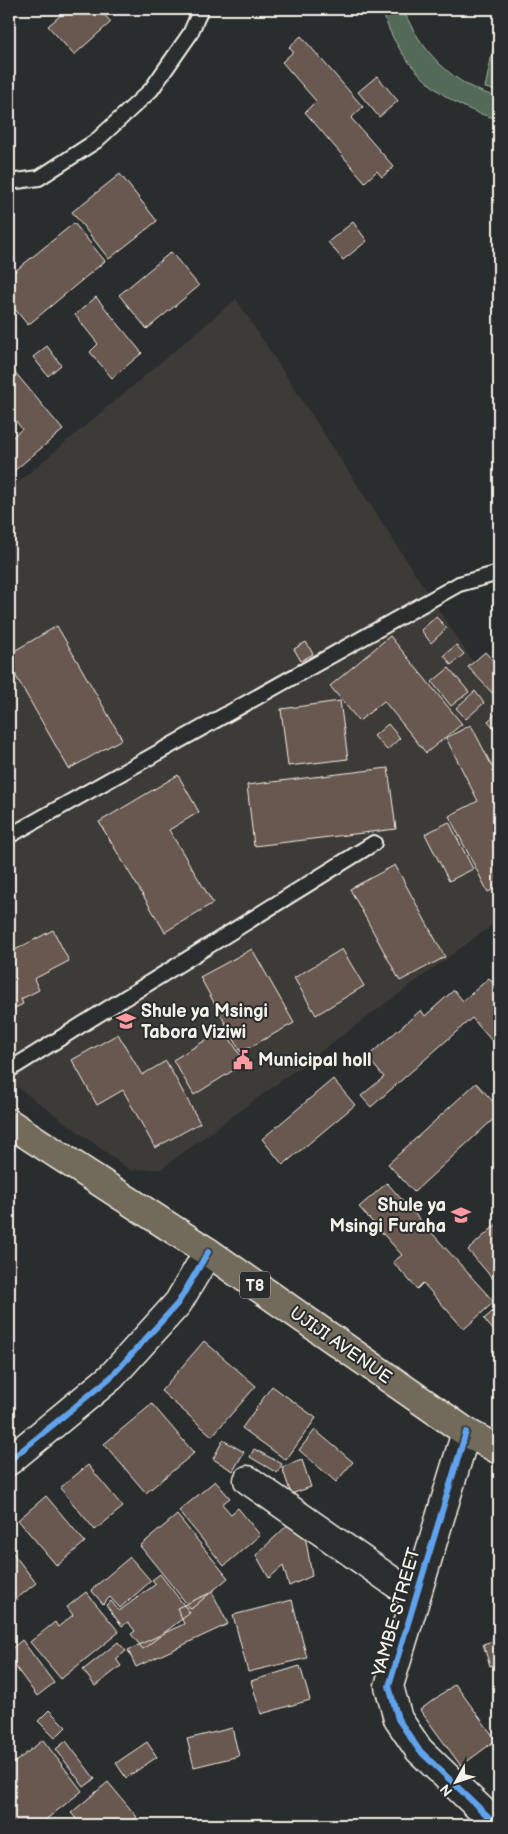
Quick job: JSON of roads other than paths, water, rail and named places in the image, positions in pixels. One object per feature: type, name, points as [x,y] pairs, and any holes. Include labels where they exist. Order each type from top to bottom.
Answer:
[{"type":"highway","name":"UJIJI AVENUE","points":[[9,1122],[208,1252],[466,1432],[499,1450]]},
{"type":"street","points":[[9,1462],[111,1377],[178,1303],[208,1252]]},
{"type":"street","name":"YAMBE STREET","points":[[466,1432],[389,1686],[398,1719],[419,1750],[497,1825]]},
{"type":"street","points":[[248,1480],[415,1597]]},
{"type":"lane","points":[[9,182],[39,178],[96,140],[151,90],[190,34],[201,9]]},
{"type":"lane","points":[[9,836],[459,584],[499,573]]},
{"type":"lane","points":[[9,1070],[374,843]]},
{"type":"place","name":"Shule ya Msingi Tabora Viziwi","points":[[126,1021]]},
{"type":"place","name":"Municipal holl","points":[[243,1060]]},
{"type":"place","name":"Shule ya Msingi Furaha","points":[[461,1215]]}]
